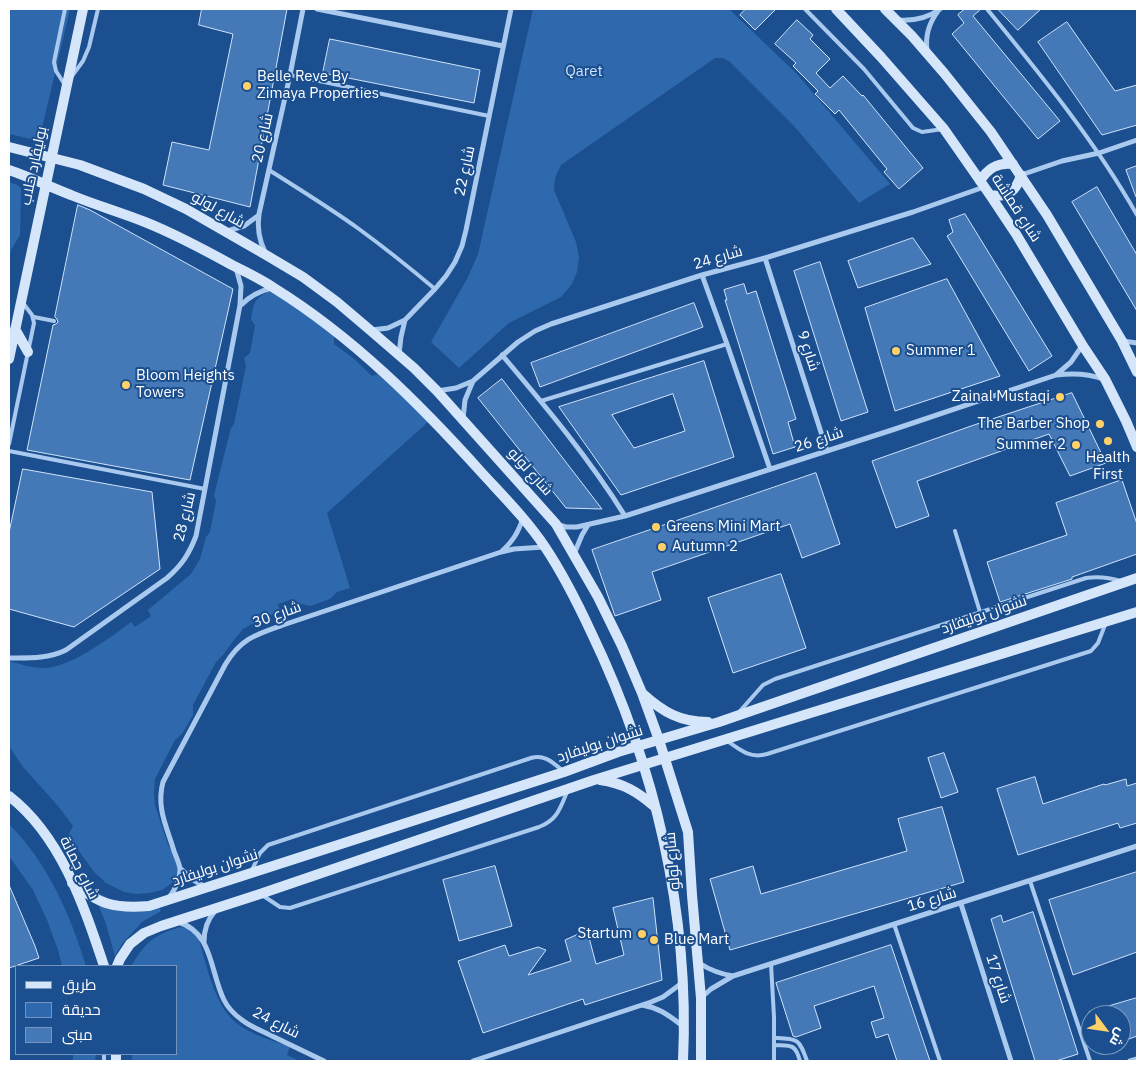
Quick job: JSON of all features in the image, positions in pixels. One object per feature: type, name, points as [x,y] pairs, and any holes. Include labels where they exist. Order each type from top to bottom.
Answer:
[{"type":"street","name":"بوليفارد حلاب","points":[[9,359],[12,333],[22,301],[82,9]]},
{"type":"street","name":"شارع 20","points":[[266,255],[259,235],[259,214],[303,9]]},
{"type":"street","points":[[317,9],[503,46]]},
{"type":"street","name":"شارع 22","points":[[370,330],[388,328],[405,320],[446,276],[456,262],[462,246],[511,9]]},
{"type":"street","name":"شارع قماشة","points":[[836,9],[944,129],[985,187],[1105,379],[1137,447]]},
{"type":"street","name":"شارع قماشة","points":[[885,9],[944,73],[992,132],[1047,215],[1122,341],[1137,372]]},
{"type":"street","points":[[895,19],[917,19],[939,10]]},
{"type":"street","points":[[927,54],[927,31],[931,20],[939,10]]},
{"type":"street","points":[[1013,164],[997,165],[990,168],[984,174],[985,187],[998,197],[1007,195],[1014,190],[1019,184],[1021,175],[1062,161],[1099,153],[1137,140]]},
{"type":"street","name":"شارع لولو","points":[[9,146],[80,164],[144,190],[186,209],[303,277],[338,302],[437,391],[556,524],[602,605],[622,646],[659,740],[688,832],[701,998],[701,1061]]},
{"type":"street","name":"شارع لولو","points":[[9,170],[72,196],[144,221],[190,242],[274,287],[316,317],[371,361],[398,386],[455,443],[523,518],[545,547],[578,605],[608,666],[638,746],[656,808],[673,892],[683,982],[683,1061]]},
{"type":"street","name":"شارع 24","points":[[437,391],[456,388],[473,381],[518,342],[535,331],[551,324],[702,275],[765,258],[913,212],[985,187]]},
{"type":"street","points":[[226,231],[244,226],[259,214]]},
{"type":"street","name":"شارع 9","points":[[765,258],[827,451]]},
{"type":"street","name":"شارع 28","points":[[9,658],[48,657],[66,650],[167,578],[185,559],[196,536],[240,305],[241,286],[236,267]]},
{"type":"street","points":[[702,275],[770,469]]},
{"type":"street","points":[[240,305],[255,294],[274,287]]},
{"type":"street","points":[[399,355],[405,320]]},
{"type":"street","points":[[12,333],[28,352]]},
{"type":"street","points":[[1122,341],[1137,343]]},
{"type":"street","name":"شارع 26","points":[[1056,375],[1071,362],[1083,346]]},
{"type":"street","points":[[502,355],[542,402],[604,483],[625,516]]},
{"type":"street","name":"شارع 26","points":[[556,524],[566,527],[588,526],[625,516],[1056,375],[1081,374],[1105,379]]},
{"type":"street","name":"شارع 24","points":[[463,420],[465,400],[473,381]]},
{"type":"street","points":[[501,552],[511,543],[523,518]]},
{"type":"street","points":[[574,555],[577,544],[588,526]]},
{"type":"street","name":"شارع 30","points":[[180,868],[162,812],[160,792],[163,782],[231,654],[240,645],[251,637],[286,624],[501,552],[514,549],[545,547]]},
{"type":"street","name":"نشوان بوليفارد","points":[[72,882],[89,895],[107,904],[128,908],[148,906],[564,772],[618,752],[735,717],[1137,578]]},
{"type":"street","points":[[117,965],[130,944],[144,933],[568,788],[1136,613]]},
{"type":"street","points":[[642,693],[658,707],[677,717],[698,722],[719,722]]},
{"type":"street","points":[[594,780],[628,787],[643,796],[656,808]]},
{"type":"street","name":"شارع جمانة","points":[[9,796],[38,825],[57,852],[72,882],[104,965]]},
{"type":"street","name":"شارع 16","points":[[701,998],[711,989],[733,976],[1137,846]]},
{"type":"street","points":[[180,868],[192,879],[206,887]]},
{"type":"street","points":[[168,899],[177,884],[180,868]]},
{"type":"street","name":"شارع 17","points":[[961,904],[1012,1061]]},
{"type":"street","points":[[204,942],[207,923],[211,915],[218,908]]},
{"type":"street","name":"شارع 24","points":[[176,922],[192,929],[204,942],[225,1002],[233,1012],[248,1024],[324,1061]]},
{"type":"street","points":[[698,962],[720,974],[733,976]]},
{"type":"street","points":[[473,1061],[642,1005],[663,997],[683,982]]},
{"type":"street","points":[[642,1005],[662,1011],[684,1027]]},
{"type":"lane","points":[[65,9],[54,62],[56,71],[67,85],[89,47],[98,9]]},
{"type":"lane","points":[[805,9],[864,69],[913,128],[922,132],[944,129]]},
{"type":"lane","points":[[987,9],[1038,71],[1099,153],[1137,215]]},
{"type":"lane","points":[[290,75],[489,116]]},
{"type":"lane","points":[[269,170],[359,229],[435,288]]},
{"type":"lane","points":[[9,444],[34,323],[34,317],[22,301]]},
{"type":"lane","points":[[34,317],[54,321]]},
{"type":"lane","points":[[542,402],[727,344]]},
{"type":"lane","points":[[9,451],[205,489]]},
{"type":"lane","points":[[955,531],[980,612]]},
{"type":"lane","points":[[735,717],[758,690],[769,681],[1094,576],[1103,576],[1125,582]]},
{"type":"lane","points":[[724,739],[750,755],[762,756],[1091,650],[1098,643],[1105,622]]},
{"type":"lane","points":[[251,872],[260,852],[268,845],[531,758],[541,756],[546,758],[564,772]]},
{"type":"lane","points":[[260,894],[280,907],[290,908],[539,827],[546,824],[556,815],[568,788]]},
{"type":"lane","points":[[1030,881],[1090,1061]]},
{"type":"lane","points":[[894,924],[940,1061]]},
{"type":"lane","points":[[771,964],[774,1061]]},
{"type":"lane","points":[[774,1038],[789,1038],[796,1041],[802,1046],[807,1061]]},
{"type":"lane","points":[[774,1045],[795,1048],[800,1061]]},
{"type":"green space","points":[[9,9],[70,9],[39,141],[9,134]]},
{"type":"green space","name":"Qaret","points":[[533,9],[729,9],[797,74],[890,184],[859,203],[794,126],[729,61],[723,58],[715,58],[561,165],[555,178],[554,190],[576,242],[579,257],[577,272],[572,284],[561,297],[509,323],[459,368],[431,342],[468,277],[478,254]]},
{"type":"green space","points":[[9,182],[21,188],[21,195],[20,235],[11,250],[9,258]]},
{"type":"green space","points":[[270,291],[334,332],[334,344],[353,358],[372,376],[378,374],[429,421],[327,513],[350,588],[337,592],[330,599],[310,606],[302,604],[295,606],[293,599],[278,604],[280,611],[269,616],[265,621],[254,623],[243,629],[216,662],[193,705],[193,715],[182,734],[175,740],[155,779],[155,805],[168,845],[174,854],[178,866],[177,877],[162,890],[137,894],[124,892],[106,883],[94,872],[68,836],[73,826],[23,767],[9,746],[9,661],[30,667],[43,668],[54,667],[77,658],[101,644],[131,622],[135,627],[151,616],[148,610],[191,574],[200,559],[206,537],[210,532],[216,501],[214,495],[231,428],[234,424],[246,366],[244,358],[250,353],[255,325],[251,320],[253,309],[258,299]]},
{"type":"green space","points":[[9,824],[35,855],[56,890],[73,927],[86,965],[62,965],[47,920],[33,890],[9,856]]},
{"type":"green space","points":[[97,901],[159,907],[161,911],[142,922],[122,944],[115,956]]},
{"type":"green space","points":[[181,927],[193,929],[197,933],[215,992],[227,1013],[239,1025],[252,1033],[290,1046],[287,1055],[300,1061],[132,1061],[132,1055],[178,1055],[178,965],[132,965],[146,945],[163,933]]},
{"type":"green space","points":[[73,1055],[96,1055],[95,1061],[73,1061]]},
{"type":"building","name":"Belle Reve By Zimaya Properties","points":[[202,9],[287,9],[250,207],[163,185],[172,142],[209,150],[233,34],[199,25]]},
{"type":"building","points":[[746,9],[776,9],[755,30],[740,15]]},
{"type":"building","points":[[965,9],[981,9],[973,16],[1060,121],[1038,139],[952,34],[964,23],[958,15]]},
{"type":"building","points":[[998,9],[1041,9],[1018,30]]},
{"type":"building","points":[[797,20],[813,35],[810,39],[830,59],[816,73],[830,88],[843,76],[863,95],[923,168],[899,189],[884,172],[887,169],[839,110],[835,114],[815,94],[818,91],[793,66],[796,63],[775,44]]},
{"type":"building","points":[[1067,22],[1115,91],[1137,85],[1137,125],[1102,135],[1038,42]]},
{"type":"building","points":[[330,39],[480,70],[474,103],[323,73]]},
{"type":"building","points":[[1137,166],[1137,196],[1136,197],[1126,170]]},
{"type":"building","points":[[1097,187],[1137,255],[1137,311],[1072,202]]},
{"type":"building","name":"Bloom Heights Towers","points":[[78,205],[233,289],[190,480],[27,450],[53,325],[58,322],[55,317]]},
{"type":"building","points":[[965,214],[1052,356],[1029,371],[947,236],[953,232],[949,220]]},
{"type":"building","points":[[913,238],[931,264],[858,288],[848,261]]},
{"type":"building","points":[[820,262],[868,412],[841,421],[794,271]]},
{"type":"building","name":"Summer 1","points":[[947,279],[1000,376],[895,411],[865,308]]},
{"type":"building","points":[[744,284],[747,294],[756,291],[796,419],[788,422],[795,447],[773,454],[725,300],[727,300],[724,290]]},
{"type":"building","points":[[694,303],[703,327],[540,387],[531,363]]},
{"type":"building","points":[[704,361],[734,457],[621,495],[559,407]],"holes":[[[673,394],[685,431],[634,448],[612,415]]]},
{"type":"building","points":[[502,379],[602,509],[566,508],[478,398]]},
{"type":"building","points":[[1072,393],[1106,463],[1070,476],[1049,434],[917,481],[929,516],[896,528],[872,461]]},
{"type":"building","points":[[23,469],[152,492],[160,569],[74,627],[9,609],[9,533]]},
{"type":"building","name":"Autumn 2","points":[[816,473],[840,544],[802,558],[790,524],[652,572],[661,600],[615,616],[592,550]]},
{"type":"building","points":[[1122,480],[1137,524],[1137,554],[1072,577],[1072,579],[1000,602],[987,562],[1067,535],[1056,503]]},
{"type":"building","points":[[781,574],[806,648],[733,673],[708,598]]},
{"type":"building","points":[[944,753],[958,792],[941,798],[928,758]]},
{"type":"building","points":[[1035,777],[1043,804],[1104,784],[1126,779],[1127,786],[1137,783],[1137,823],[1120,828],[1118,823],[1018,855],[997,789]]},
{"type":"building","points":[[942,807],[964,882],[730,950],[710,879],[753,866],[761,894],[907,851],[898,819]]},
{"type":"building","points":[[495,866],[512,926],[459,941],[443,880]]},
{"type":"building","points":[[1137,872],[1137,952],[1073,975],[1049,900]]},
{"type":"building","points":[[9,885],[39,958],[9,968]]},
{"type":"building","points":[[653,898],[662,980],[585,1005],[583,999],[483,1033],[458,961],[505,945],[509,956],[538,947],[546,950],[528,975],[571,961],[565,940],[587,930],[596,964],[624,955],[613,908]]},
{"type":"building","points":[[1033,912],[1078,1054],[1056,1061],[1035,1061],[991,919],[1001,915],[1003,922]]},
{"type":"building","points":[[891,945],[930,1061],[897,1061],[888,1034],[876,1038],[871,1022],[884,1018],[874,986],[814,1006],[821,1028],[796,1037],[793,1036],[776,983]]},
{"type":"building","points":[[1137,998],[1137,1036],[1131,1038],[1131,1005],[1113,1005]]},
{"type":"place","name":"Belle Reve By Zimaya Properties","points":[[247,86]]},
{"type":"place","name":"Summer 1","points":[[896,351]]},
{"type":"place","name":"Bloom Heights Towers","points":[[126,385]]},
{"type":"place","name":"Zainal Mustaqi","points":[[1060,397]]},
{"type":"place","name":"The Barber Shop","points":[[1100,424]]},
{"type":"place","name":"Health First","points":[[1108,441]]},
{"type":"place","name":"Summer 2","points":[[1076,445]]},
{"type":"place","name":"Greens Mini Mart","points":[[656,527]]},
{"type":"place","name":"Autumn 2","points":[[662,547]]},
{"type":"place","name":"Startum","points":[[642,934]]},
{"type":"place","name":"Blue Mart","points":[[654,940]]}]
